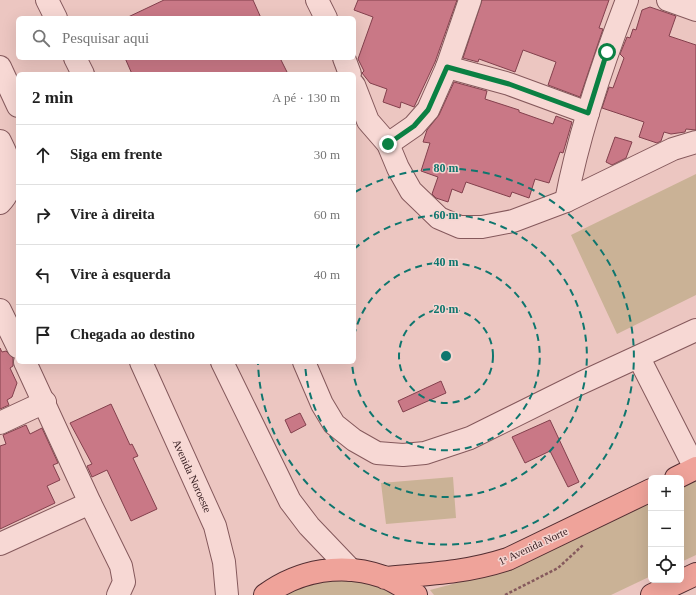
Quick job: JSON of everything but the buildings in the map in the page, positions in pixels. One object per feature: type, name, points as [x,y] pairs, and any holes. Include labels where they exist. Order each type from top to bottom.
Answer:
[{"type":"main road","points":[[682,475],[695,468]]},
{"type":"main road","name":"1ᵃ Avenida Norte","points":[[385,578],[464,571],[488,566],[508,559],[648,491]]},
{"type":"main road","points":[[265,595],[282,583],[315,571],[351,570],[385,578],[416,595]]},
{"type":"main road","points":[[652,595],[696,574]]},
{"type":"street","points":[[47,0],[55,16]]},
{"type":"street","points":[[317,0],[325,16]]},
{"type":"street","points":[[388,144],[414,126],[428,110],[447,67],[470,0]]},
{"type":"street","points":[[566,201],[572,172],[588,113],[607,52],[627,0]]},
{"type":"street","points":[[668,0],[696,10]]},
{"type":"street","points":[[76,60],[82,72]]},
{"type":"street","points":[[345,60],[349,72]]},
{"type":"street","points":[[0,67],[9,95]]},
{"type":"street","points":[[447,67],[509,84],[588,113]]},
{"type":"street","points":[[356,96],[361,125],[388,144],[398,168],[411,191],[439,218],[460,228],[482,228],[513,221],[566,201],[673,149],[696,142]]},
{"type":"street","points":[[0,141],[9,158],[12,177],[9,188],[0,203]]},
{"type":"street","points":[[0,310],[16,343]]},
{"type":"street","points":[[305,364],[322,404],[334,424],[354,440],[377,454],[404,455],[425,453],[470,438],[581,383],[639,358],[696,330]]},
{"type":"street","points":[[639,358],[695,468]]},
{"type":"street","points":[[26,364],[45,402],[90,503],[121,566],[124,582],[118,595]]},
{"type":"street","name":"Avenida Noroeste","points":[[142,364],[216,526],[224,562],[227,595]]},
{"type":"street","points":[[223,364],[290,501],[309,526],[351,570]]},
{"type":"street","points":[[0,423],[45,402]]},
{"type":"street","points":[[0,544],[90,503]]},
{"type":"path","points":[[506,595],[558,568],[588,541]]},
{"type":"shaded area","points":[[696,174],[696,295],[617,334],[571,235]]},
{"type":"shaded area","points":[[453,477],[456,518],[386,524],[381,483]]},
{"type":"shaded area","points":[[696,477],[696,555],[684,561],[684,511],[684,483]]},
{"type":"shaded area","points":[[648,499],[648,577],[611,595],[434,595],[430,590],[498,572]]},
{"type":"shaded area","points":[[320,578],[358,580],[376,586],[393,595],[277,595]]},
{"type":"route","points":[[388,144],[414,126],[428,110],[447,67],[509,84],[588,113],[607,52]]}]
